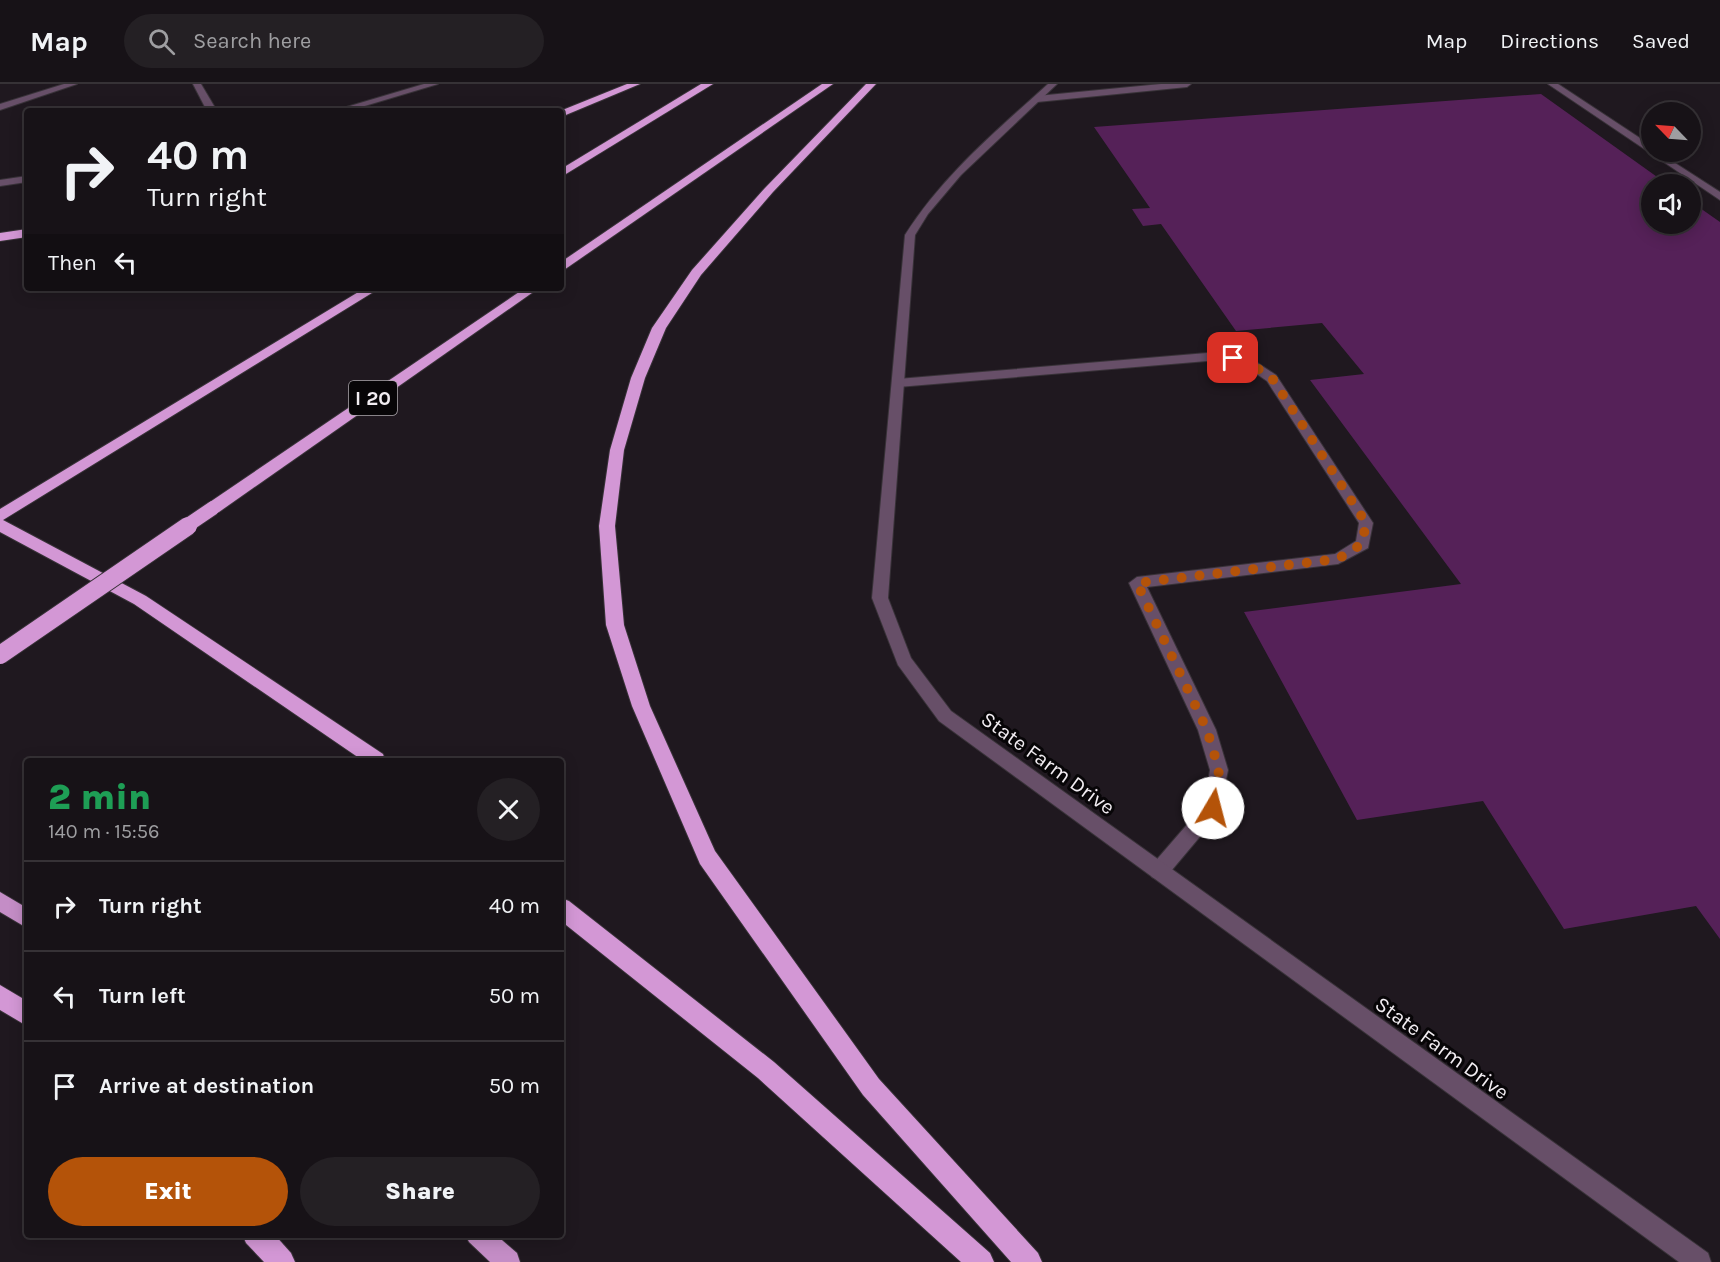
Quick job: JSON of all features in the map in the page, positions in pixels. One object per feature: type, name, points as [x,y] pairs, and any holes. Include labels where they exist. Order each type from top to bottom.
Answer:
[{"type":"highway","points":[[564,113],[635,84]]},
{"type":"highway","points":[[564,172],[708,84]]},
{"type":"highway","points":[[564,266],[828,84]]},
{"type":"highway","points":[[871,84],[769,190],[703,265],[659,328],[638,378],[617,450],[607,526],[615,625],[641,706],[706,857],[871,1087],[1029,1262]]},
{"type":"highway","points":[[0,237],[24,233]]},
{"type":"highway","points":[[0,516],[369,291]]},
{"type":"highway","name":"I 20","points":[[0,655],[528,291]]},
{"type":"highway","points":[[0,525],[140,600],[373,758]]},
{"type":"highway","points":[[0,901],[24,917]]},
{"type":"highway","points":[[564,910],[766,1071],[981,1262]]},
{"type":"highway","points":[[0,996],[24,1013]]},
{"type":"highway","points":[[259,1238],[282,1262]]},
{"type":"highway","points":[[481,1238],[508,1262]]},
{"type":"street","points":[[0,107],[69,86],[87,84]]},
{"type":"street","points":[[196,84],[210,108]]},
{"type":"street","points":[[349,108],[434,84]]},
{"type":"street","name":"State Farm Drive","points":[[1053,84],[945,184],[926,206],[910,235],[880,598],[904,661],[945,716],[1699,1262]]},
{"type":"street","points":[[1037,99],[1130,87],[1187,84]]},
{"type":"street","points":[[1552,84],[1641,144]]},
{"type":"street","points":[[1668,162],[1720,197]]},
{"type":"street","points":[[0,183],[24,179]]},
{"type":"street","points":[[898,383],[1219,356],[1246,361],[1272,378],[1366,523],[1362,544],[1338,559],[1137,583],[1207,730],[1219,770],[1213,808],[1159,870]]},
{"type":"building","points":[[1541,94],[1653,174],[1641,174],[1641,234],[1701,234],[1701,209],[1720,222],[1720,939],[1696,906],[1564,929],[1483,801],[1357,820],[1244,612],[1461,584],[1310,380],[1364,374],[1322,323],[1236,331],[1161,224],[1143,226],[1132,209],[1150,208],[1094,127]]},
{"type":"route","points":[[1213,808],[1219,770],[1207,730],[1137,583],[1338,559],[1362,544],[1366,523],[1272,378],[1246,361],[1233,358]]}]
